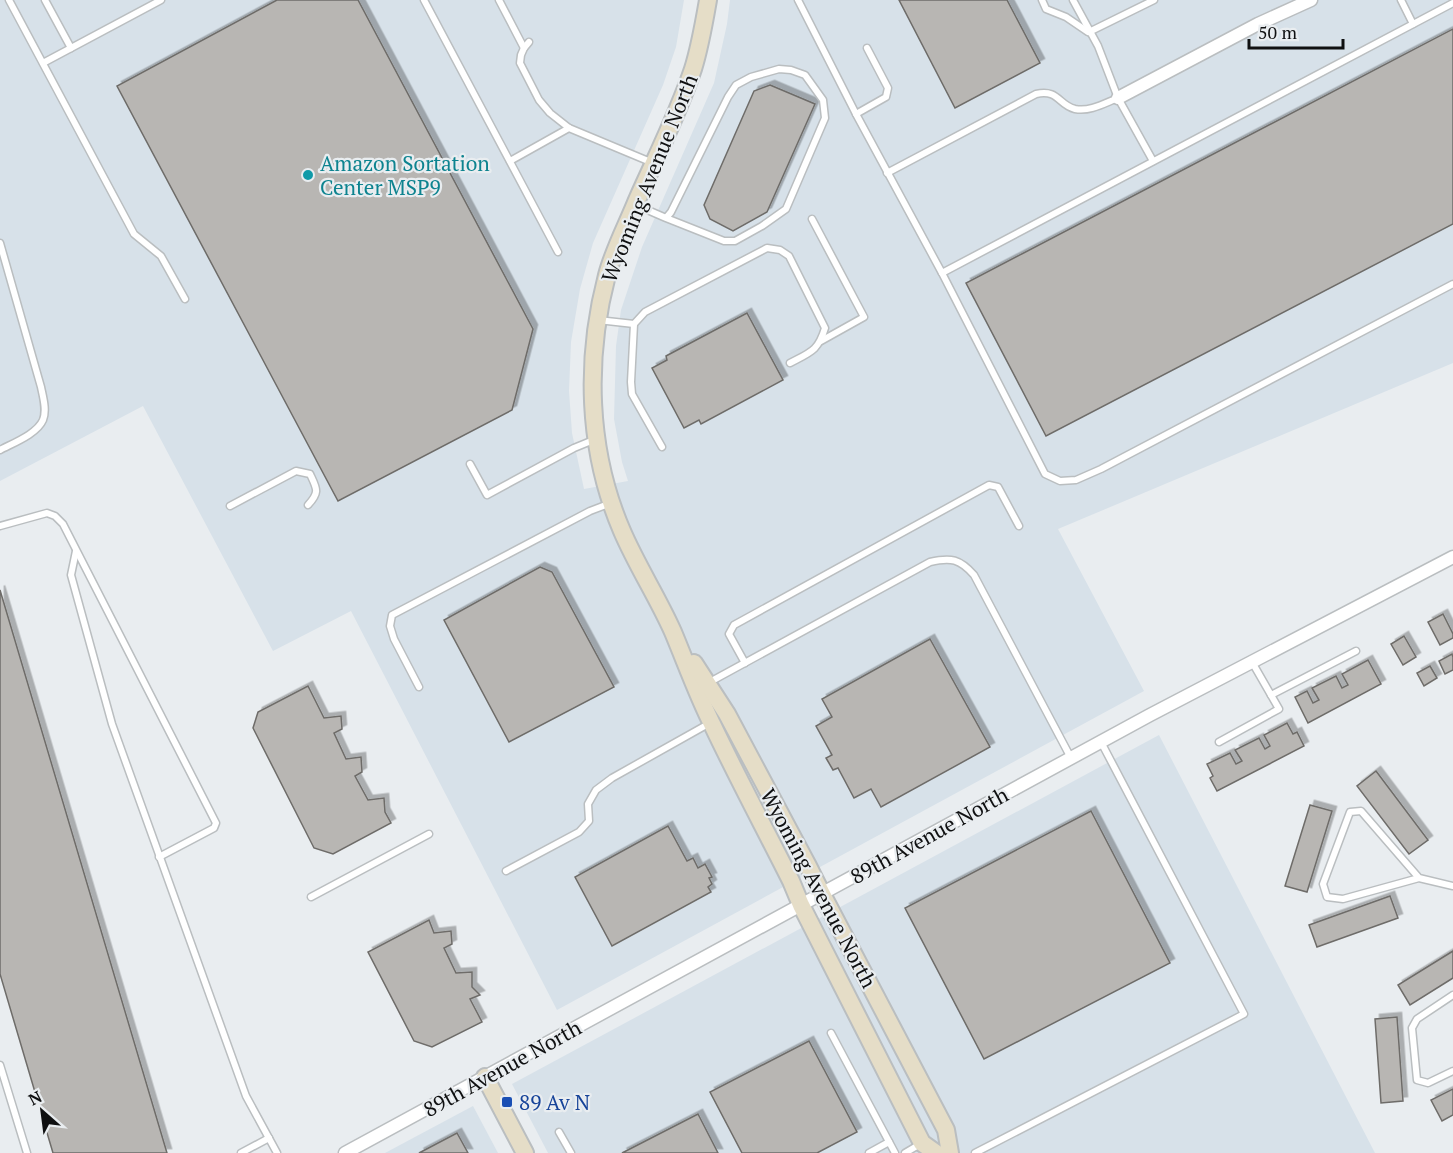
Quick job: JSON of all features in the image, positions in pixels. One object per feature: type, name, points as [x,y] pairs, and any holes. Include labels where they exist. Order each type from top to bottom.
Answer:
[{"type":"street","name":"Wyoming Avenue North","points":[[708,0],[704,28],[690,76],[607,273],[594,357],[592,397],[596,439],[611,502],[622,531],[672,630],[711,723],[922,1143],[936,1153]]},
{"type":"street","points":[[1118,98],[1258,24],[1311,0]]},
{"type":"street","name":"89th Avenue North","points":[[345,1153],[1071,758],[1453,557]]},
{"type":"street","name":"Wyoming Avenue North","points":[[672,630],[727,714],[808,866],[946,1130],[950,1153]]},
{"type":"street","points":[[485,1077],[525,1153]]},
{"type":"lane","points":[[9,0],[134,234],[161,256],[185,299]]},
{"type":"lane","points":[[45,0],[71,48]]},
{"type":"lane","points":[[43,63],[161,0]]},
{"type":"lane","points":[[424,0],[558,252]]},
{"type":"lane","points":[[499,0],[524,48]]},
{"type":"lane","points":[[798,0],[1045,474],[1060,481],[1076,480],[1101,469],[1453,284]]},
{"type":"lane","points":[[1042,0],[1046,9],[1066,17],[1089,32]]},
{"type":"lane","points":[[1073,0],[1098,46],[1118,98],[1153,161]]},
{"type":"lane","points":[[1089,32],[1154,0]]},
{"type":"lane","points":[[1401,0],[1413,24]]},
{"type":"lane","points":[[942,273],[1453,3]]},
{"type":"lane","points":[[529,42],[520,55],[520,63],[539,100],[550,113],[569,128],[653,163]]},
{"type":"lane","points":[[856,114],[886,97],[888,88],[867,48]]},
{"type":"lane","points":[[635,205],[666,218],[724,241],[735,241],[786,209],[825,118],[823,100],[805,75],[779,69],[751,77],[736,85],[666,218]]},
{"type":"lane","points":[[887,172],[1036,94],[1043,92],[1053,94],[1071,108],[1078,110],[1090,109],[1118,98]]},
{"type":"lane","points":[[510,161],[569,128]]},
{"type":"lane","points":[[790,363],[812,352],[821,342],[864,317],[812,219]]},
{"type":"lane","points":[[0,243],[41,387],[44,407],[43,420],[35,431],[0,450]]},
{"type":"lane","points":[[663,447],[632,394],[634,324],[645,312],[766,248],[780,250],[789,256],[825,328],[821,342]]},
{"type":"lane","points":[[598,320],[634,324]]},
{"type":"lane","points":[[470,464],[487,495],[574,448],[596,439]]},
{"type":"lane","points":[[230,506],[296,471],[310,474],[317,488],[316,497],[308,505]]},
{"type":"lane","points":[[745,663],[729,634],[735,625],[989,485],[998,487],[1019,526]]},
{"type":"lane","points":[[418,687],[394,639],[390,626],[392,615],[611,502]]},
{"type":"lane","points":[[0,526],[47,513],[55,516],[63,524],[216,823],[214,828],[159,857]]},
{"type":"lane","points":[[76,551],[71,575],[112,724],[246,1096],[277,1153]]},
{"type":"lane","points":[[707,683],[930,562],[943,559],[956,560],[974,575],[1071,758]]},
{"type":"lane","points":[[1271,695],[1356,651]]},
{"type":"lane","points":[[1219,742],[1279,709],[1252,662]]},
{"type":"lane","points":[[506,871],[579,832],[589,822],[588,804],[596,790],[612,778],[711,723]]},
{"type":"lane","points":[[975,1153],[1244,1014],[1101,742]]},
{"type":"lane","points":[[1419,878],[1361,811],[1350,812],[1323,884],[1326,897],[1343,899],[1419,878],[1453,886]]},
{"type":"lane","points":[[311,897],[429,834]]},
{"type":"lane","points":[[1453,995],[1417,1019],[1412,1028],[1417,1080],[1428,1083],[1453,1071]]},
{"type":"lane","points":[[831,1033],[895,1153]]},
{"type":"lane","points":[[0,1065],[27,1153]]},
{"type":"lane","points":[[559,1132],[571,1153]]},
{"type":"lane","points":[[241,1153],[268,1138]]},
{"type":"lane","points":[[869,1153],[889,1142]]},
{"type":"lane","points":[[904,1153],[922,1143]]},
{"type":"shaded area","points":[[0,0],[684,0],[676,47],[663,85],[593,243],[580,289],[571,342],[569,391],[572,433],[584,489],[628,481],[614,419],[616,346],[621,310],[642,247],[714,83],[730,0],[1453,0],[1453,363],[1058,529],[1144,691],[557,1010],[351,611],[273,651],[143,406],[0,481]]},
{"type":"shaded area","points":[[1159,735],[1375,1153],[548,1153],[512,1084]]},
{"type":"shaded area","points":[[473,1106],[498,1153],[385,1153]]},
{"type":"building","name":"Amazon Sortation Center MSP9","points":[[277,0],[358,0],[533,329],[512,410],[338,501],[117,86]]},
{"type":"building","points":[[899,0],[1007,0],[1040,63],[955,108]]},
{"type":"building","points":[[1453,29],[1453,224],[1046,436],[966,283]]},
{"type":"building","points":[[770,85],[815,104],[767,212],[733,231],[710,219],[704,205],[754,91]]},
{"type":"building","points":[[747,313],[783,380],[701,424],[699,420],[684,428],[652,368],[667,360],[666,356]]},
{"type":"building","points":[[540,567],[552,572],[614,687],[509,742],[444,620]]},
{"type":"building","points":[[0,590],[167,1153],[53,1153],[0,974]]},
{"type":"building","points":[[1443,614],[1453,638],[1440,645],[1428,622]]},
{"type":"building","points":[[1404,636],[1416,657],[1403,665],[1391,644]]},
{"type":"building","points":[[930,639],[990,747],[881,807],[871,789],[854,798],[838,768],[833,770],[826,758],[832,755],[816,726],[832,717],[822,699]]},
{"type":"building","points":[[1452,654],[1453,670],[1445,674],[1439,661]]},
{"type":"building","points":[[1368,660],[1381,684],[1308,723],[1295,697],[1307,691],[1313,703],[1319,700],[1312,688],[1336,676],[1342,688],[1348,685],[1342,674]]},
{"type":"building","points":[[1430,666],[1437,678],[1424,686],[1417,673]]},
{"type":"building","points":[[308,686],[324,718],[341,716],[342,729],[334,733],[346,759],[361,757],[362,772],[355,776],[368,800],[384,798],[385,812],[391,823],[333,854],[314,848],[253,728],[258,712]]},
{"type":"building","points":[[1287,723],[1293,734],[1297,732],[1304,746],[1217,791],[1210,778],[1213,776],[1207,764],[1230,753],[1236,764],[1242,761],[1235,750],[1259,738],[1265,749],[1270,746],[1264,735]]},
{"type":"building","points":[[1376,771],[1428,840],[1409,854],[1357,786]]},
{"type":"building","points":[[1310,805],[1332,811],[1307,892],[1285,886]]},
{"type":"building","points":[[1091,811],[1170,963],[984,1059],[905,908]]},
{"type":"building","points":[[668,826],[687,861],[693,858],[698,868],[705,864],[712,877],[709,878],[712,884],[708,887],[711,892],[612,946],[575,877]]},
{"type":"building","points":[[1390,896],[1398,918],[1317,947],[1309,925]]},
{"type":"building","points":[[429,920],[434,933],[451,931],[452,944],[444,948],[456,973],[472,972],[472,987],[480,995],[470,999],[482,1022],[432,1047],[414,1041],[368,952]]},
{"type":"building","points":[[1453,951],[1453,978],[1410,1005],[1398,985]]},
{"type":"building","points":[[1397,1017],[1403,1101],[1381,1103],[1375,1019]]},
{"type":"building","points":[[809,1041],[857,1132],[817,1153],[742,1153],[710,1092]]},
{"type":"building","points":[[1453,1089],[1453,1115],[1442,1121],[1431,1100]]},
{"type":"building","points":[[698,1114],[718,1153],[622,1153]]},
{"type":"building","points":[[457,1133],[468,1153],[419,1153]]},
{"type":"place","name":"Amazon Sortation Center MSP9","points":[[308,175]]},
{"type":"place","name":"89 Av N","points":[[507,1102]]}]
